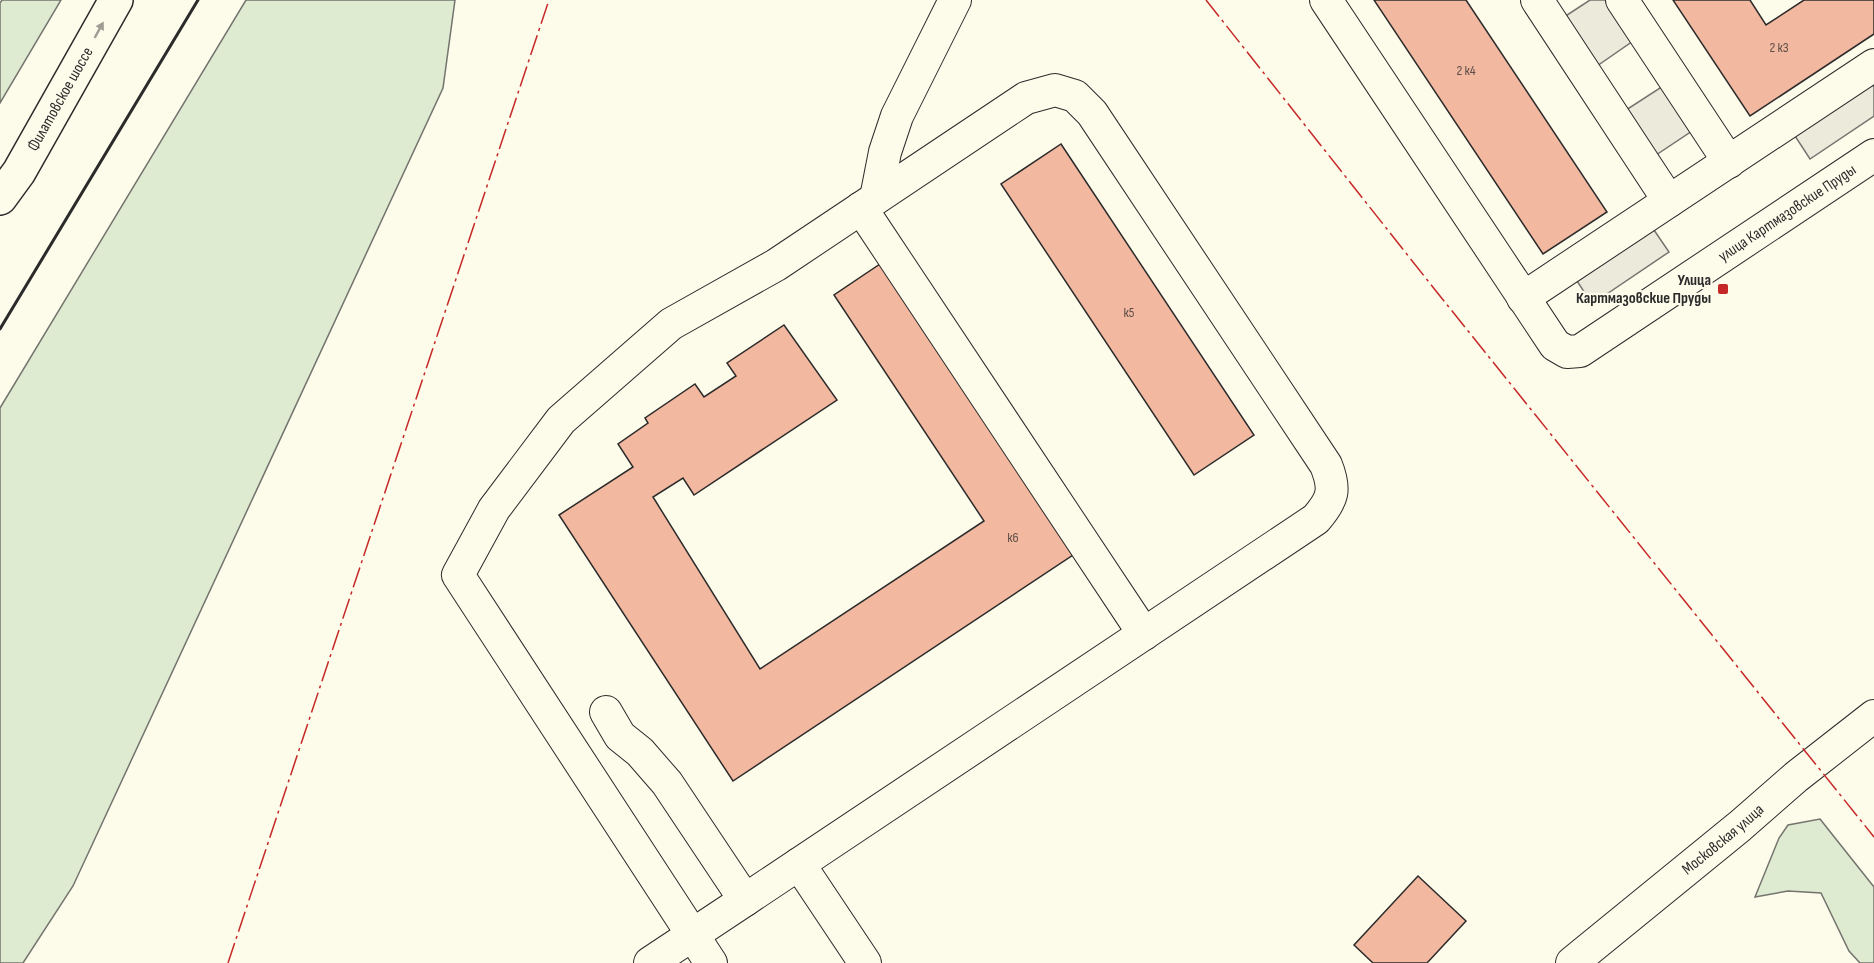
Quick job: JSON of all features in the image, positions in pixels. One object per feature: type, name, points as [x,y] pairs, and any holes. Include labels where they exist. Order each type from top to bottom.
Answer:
[{"type":"main road","name":"Филатовское шоссе","points":[[0,198],[19,172],[116,0]]},
{"type":"main road","points":[[0,212],[19,172]]},
{"type":"street","points":[[868,203],[897,116],[955,0]]},
{"type":"street","points":[[1326,0],[1523,298],[1874,65]]},
{"type":"street","points":[[1536,0],[1669,201]]},
{"type":"street","points":[[1622,0],[1729,162]]},
{"type":"street","points":[[650,963],[692,935],[745,900],[1316,519],[1328,504],[1332,490],[1331,478],[1326,465],[1092,113],[1075,96],[1055,90],[1026,98],[776,265],[671,324],[561,420],[494,509],[458,575],[692,935],[711,963]]},
{"type":"street","name":"улица Картмазовские Пруды","points":[[1523,298],[1555,345],[1567,352],[1580,351],[1874,155]]},
{"type":"street","points":[[868,203],[1144,634]]},
{"type":"street","points":[[606,712],[620,736],[640,752],[667,783],[745,900]]},
{"type":"street","name":"Московская улица","points":[[1572,963],[1740,826],[1796,777],[1874,716]]},
{"type":"street","points":[[799,864],[865,963]]},
{"type":"green space","points":[[2,0],[61,0],[0,103],[0,3]]},
{"type":"green space","points":[[246,0],[455,0],[443,88],[73,886],[23,963],[0,963],[0,408]]},
{"type":"green space","points":[[1820,819],[1874,887],[1874,963],[1860,963],[1849,951],[1821,893],[1788,891],[1755,897],[1779,838],[1788,825]]},
{"type":"shaded area","points":[[1590,0],[1606,0],[1633,41],[1597,66],[1564,17]]},
{"type":"shaded area","points":[[1872,84],[1874,87],[1874,116],[1810,159],[1795,136]]},
{"type":"shaded area","points":[[1663,86],[1692,131],[1656,155],[1626,110]]},
{"type":"shaded area","points":[[1654,230],[1669,252],[1592,304],[1577,281]]},
{"type":"building","points":[[1374,0],[1466,0],[1607,212],[1543,254]]},
{"type":"building","points":[[1673,0],[1750,0],[1766,25],[1804,0],[1874,0],[1874,34],[1750,116]]},
{"type":"building","points":[[1061,144],[1254,435],[1194,475],[1001,184]]},
{"type":"building","points":[[883,262],[1076,553],[733,781],[559,515],[633,467],[618,444],[648,423],[645,418],[695,384],[704,397],[736,376],[727,363],[784,325],[837,400],[694,495],[683,478],[653,497],[760,669],[984,521],[834,295]]},
{"type":"building","points":[[1418,876],[1466,921],[1427,963],[1373,963],[1354,945]]},
{"type":"wall","points":[[0,329],[198,0]]},
{"type":"power","points":[[228,963],[549,0]]},
{"type":"power","points":[[1206,0],[1874,837]]},
{"type":"place","name":"Улица Картмазовские Пруды","points":[[1723,289]]}]
